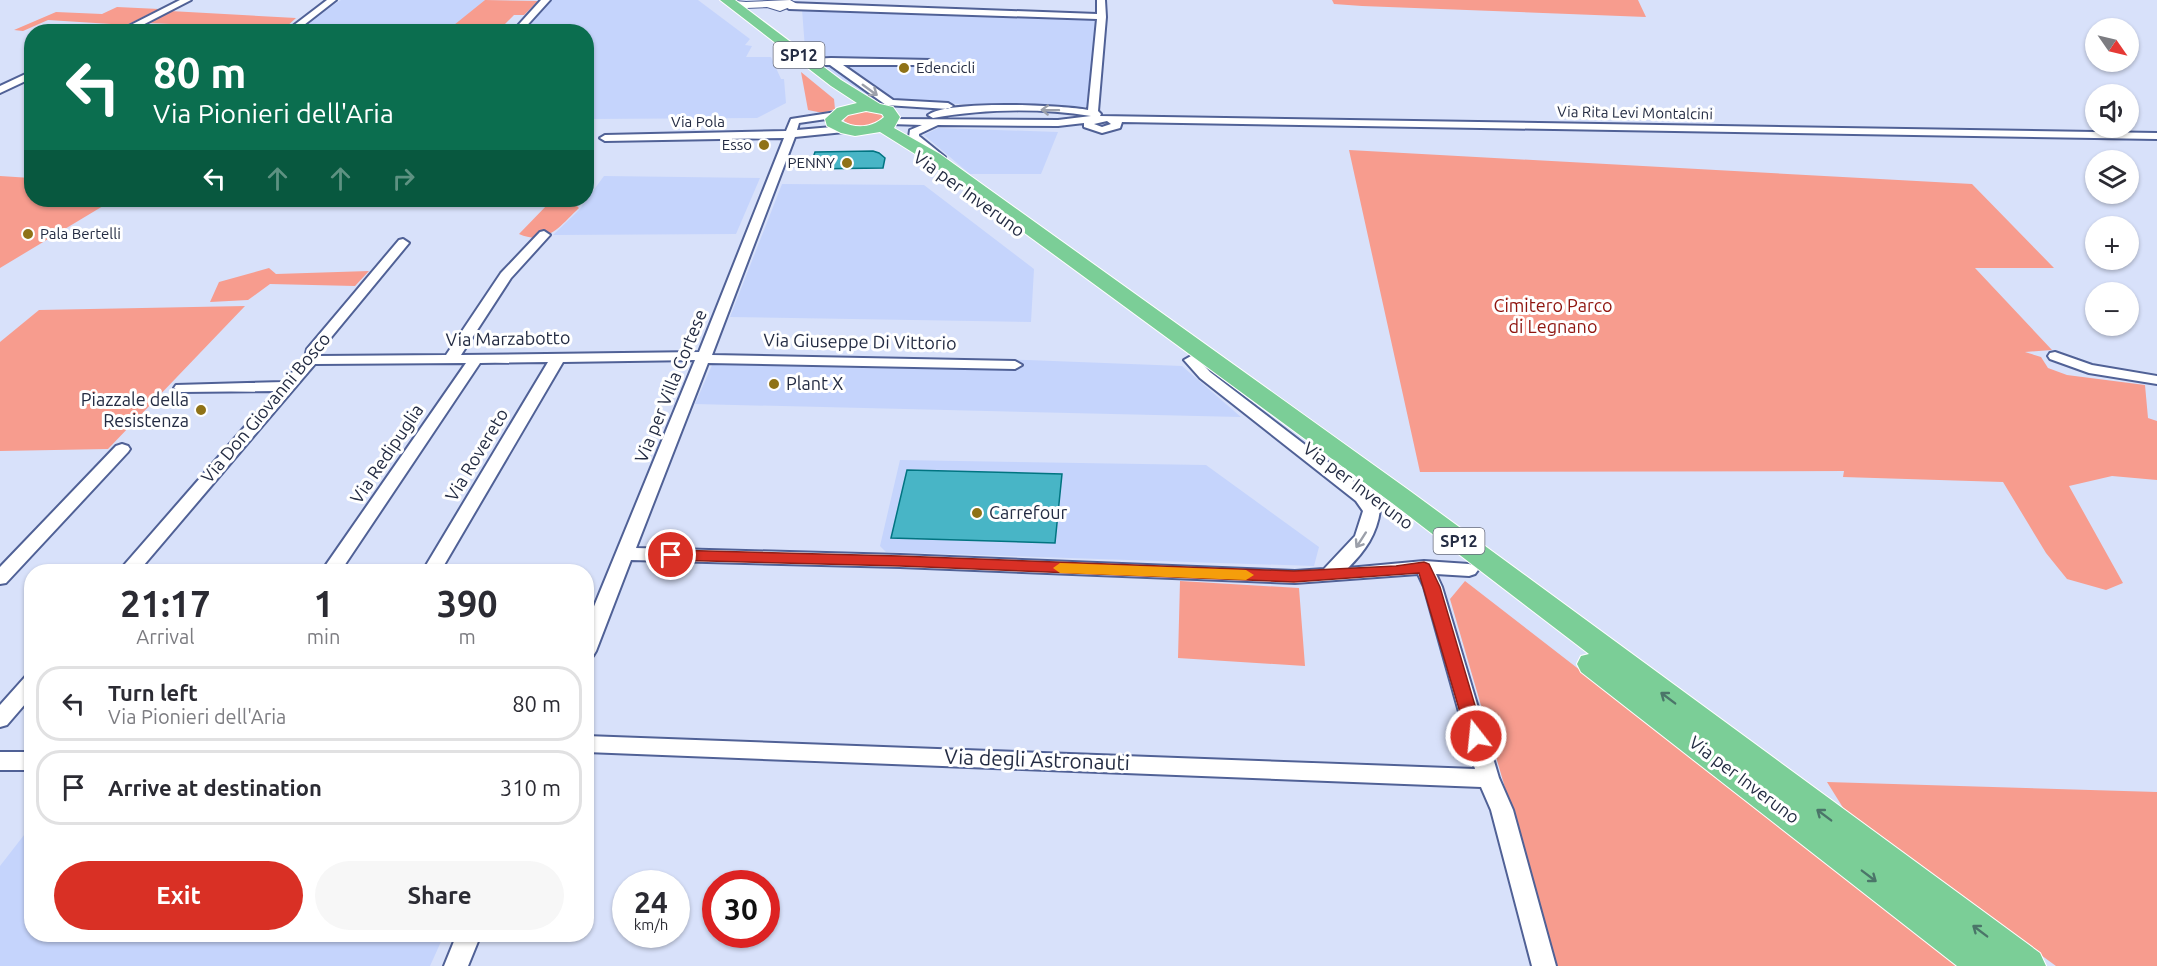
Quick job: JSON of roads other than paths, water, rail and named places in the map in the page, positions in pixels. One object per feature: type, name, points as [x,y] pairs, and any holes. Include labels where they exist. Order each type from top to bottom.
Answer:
[{"type":"main road","name":"Via per Inveruno","points":[[712,0],[832,91],[842,102],[921,157],[1469,570],[1987,966]]},
{"type":"main road","name":"Via per Inveruno","points":[[728,0],[836,83],[865,119],[949,169],[1401,497],[2027,966]]},
{"type":"street","points":[[138,24],[187,0]]},
{"type":"street","points":[[300,24],[332,0]]},
{"type":"street","points":[[524,24],[546,0]]},
{"type":"street","points":[[728,0],[746,5],[784,3],[1102,17]]},
{"type":"street","points":[[1094,120],[1102,17],[1101,0]]},
{"type":"street","points":[[763,27],[759,20],[763,14],[784,3]]},
{"type":"street","points":[[831,61],[890,104],[915,106],[933,115],[989,122]]},
{"type":"street","points":[[810,62],[928,62]]},
{"type":"street","points":[[0,90],[24,79]]},
{"type":"street","points":[[793,128],[865,119],[933,115],[968,109],[1070,110],[1094,120]]},
{"type":"street","points":[[793,128],[826,130],[865,119],[933,115],[989,122],[1058,123],[1094,120],[1111,122]]},
{"type":"street","name":"Via per Inveruno","points":[[933,115],[914,132],[914,137],[949,169]]},
{"type":"street","name":"Via Rita Levi Montalcini","points":[[1094,120],[1142,125],[2157,137]]},
{"type":"street","name":"Via Pola","points":[[605,138],[793,128]]},
{"type":"street","name":"Via per Villa Cortese","points":[[594,631],[793,128]]},
{"type":"street","points":[[451,359],[507,276],[544,235]]},
{"type":"street","name":"Via Don Giovanni Bosco","points":[[134,564],[312,359],[312,352],[403,243]]},
{"type":"street","points":[[2055,356],[2089,369],[2157,380]]},
{"type":"street","name":"Via Marzabotto","points":[[312,359],[321,361],[704,357]]},
{"type":"street","name":"Via Giuseppe Di Vittorio","points":[[704,357],[1015,365]]},
{"type":"street","name":"Via Rovereto","points":[[435,564],[558,358]]},
{"type":"street","name":"Via Redipuglia","points":[[335,564],[476,359]]},
{"type":"street","points":[[1191,360],[1205,375],[1362,497],[1372,510],[1371,524],[1360,544],[1329,575]]},
{"type":"street","points":[[181,388],[288,387]]},
{"type":"street","points":[[0,578],[122,449]]},
{"type":"street","points":[[625,554],[900,561],[1284,576],[1329,575],[1424,567],[1469,570]]},
{"type":"street","points":[[1424,567],[1433,587],[1488,778],[1502,810],[1544,966]]},
{"type":"street","points":[[0,719],[24,691]]},
{"type":"street","name":"Via degli Astronauti","points":[[594,744],[1488,778]]},
{"type":"street","points":[[0,761],[24,760]]},
{"type":"street","points":[[456,966],[466,942]]},
{"type":"place","name":"Edencicli","points":[[904,68]]},
{"type":"place","name":"Esso","points":[[764,145]]},
{"type":"place","name":"PENNY","points":[[847,163]]},
{"type":"place","name":"Pala Bertelli","points":[[28,234]]},
{"type":"place","name":"Plant X","points":[[774,384]]},
{"type":"place","name":"Piazzale della Resistenza","points":[[201,410]]},
{"type":"place","name":"Carrefour","points":[[977,513]]},
{"type":"park label","name":"Cimitero Parco di Legnano","points":[[1553,316]]}]
